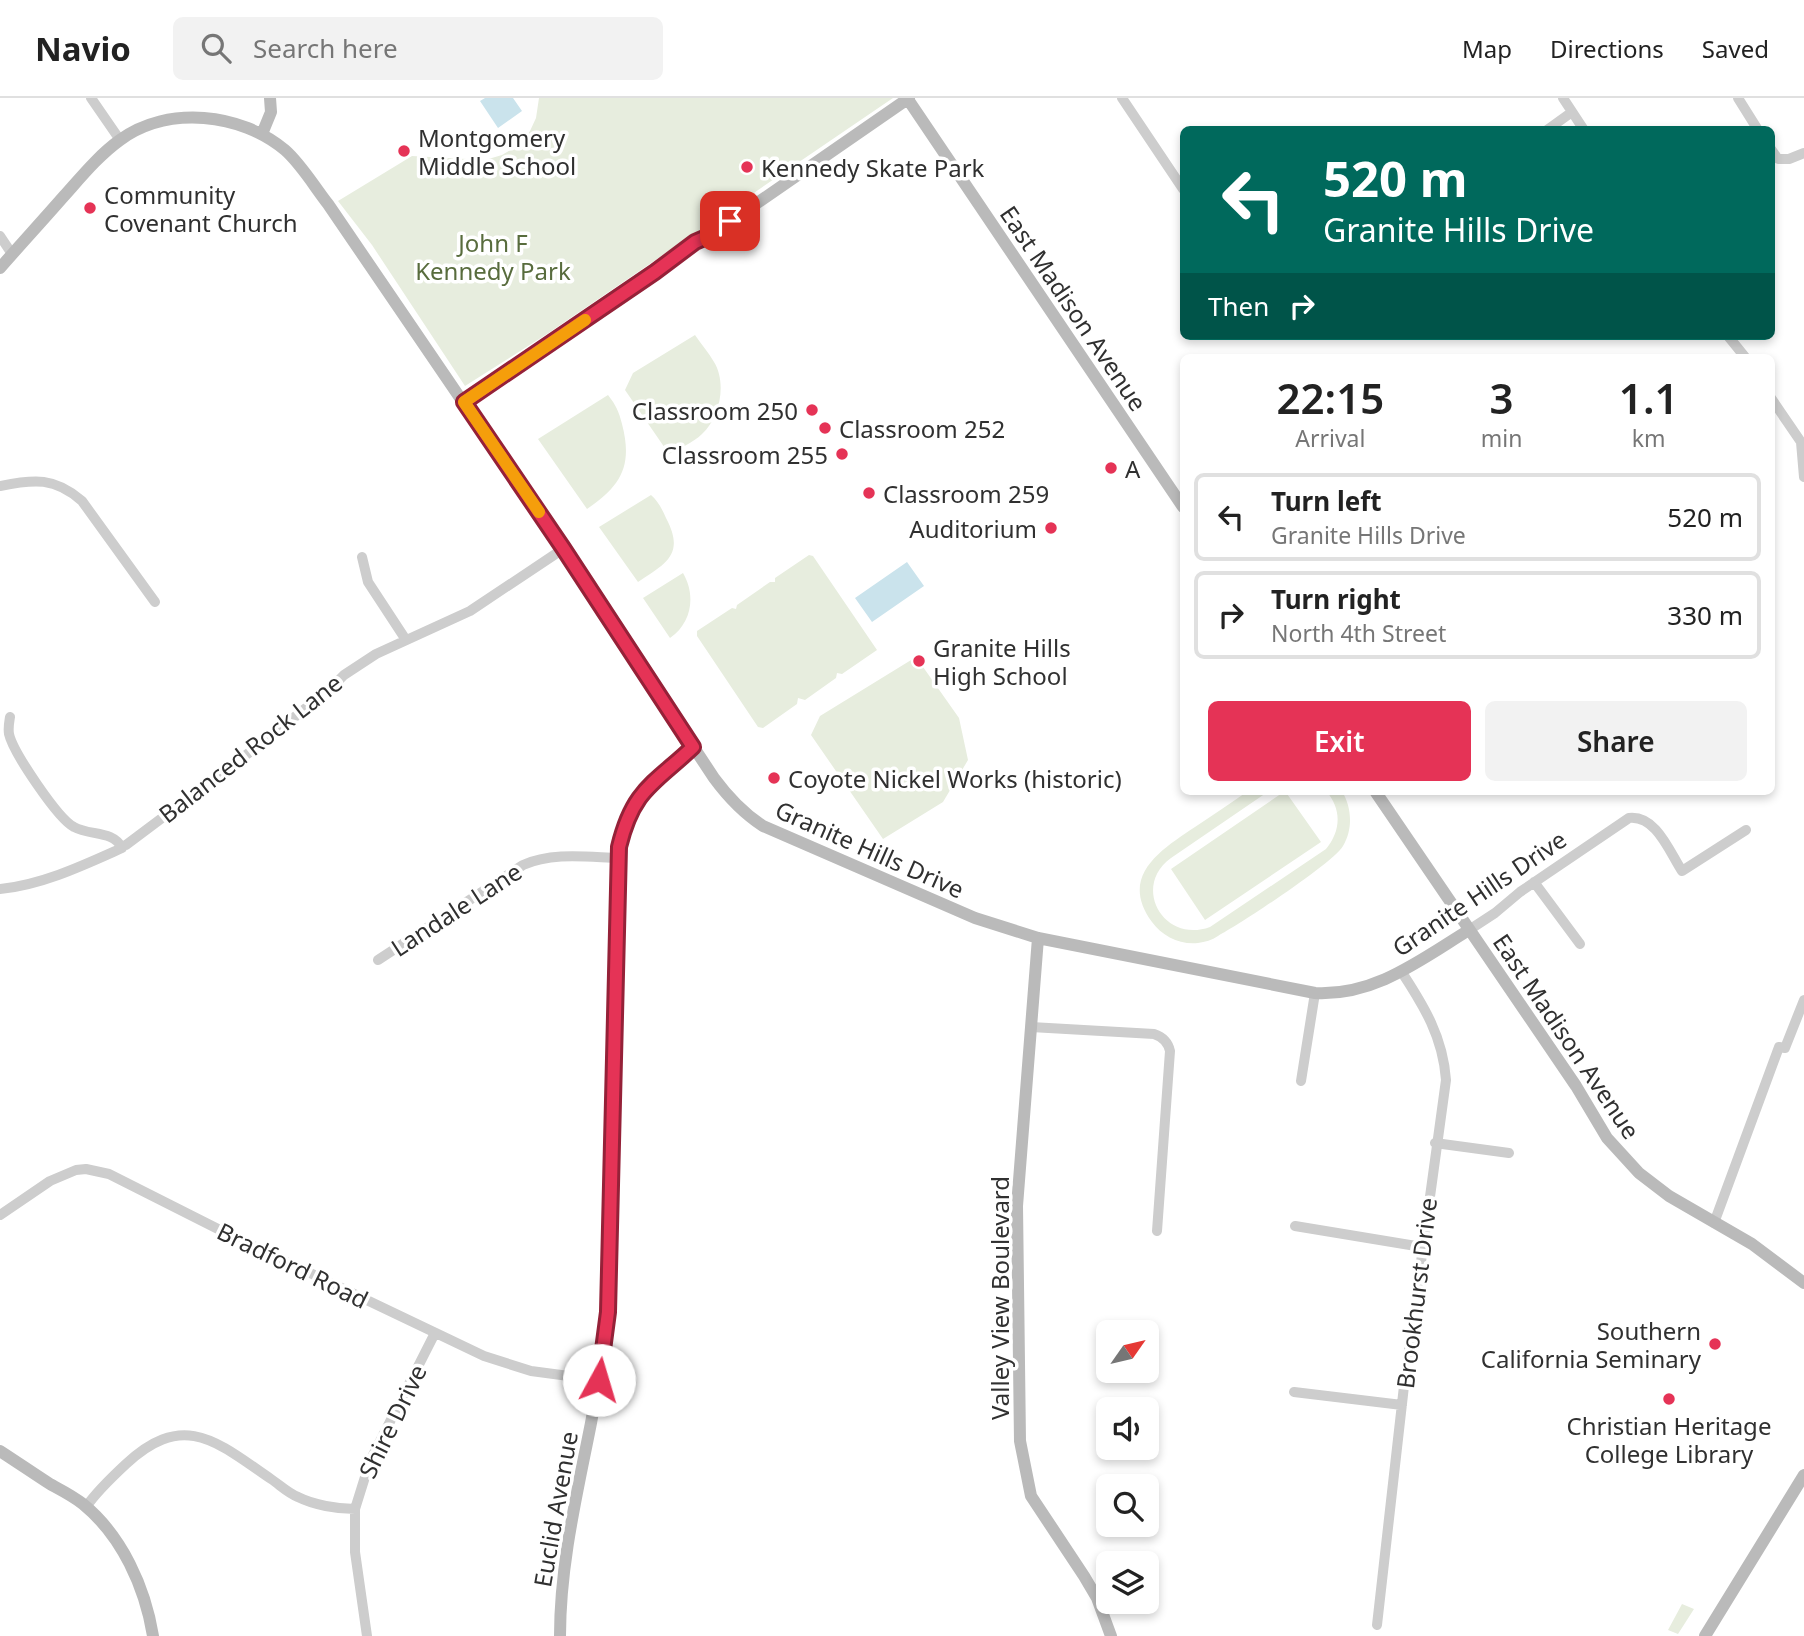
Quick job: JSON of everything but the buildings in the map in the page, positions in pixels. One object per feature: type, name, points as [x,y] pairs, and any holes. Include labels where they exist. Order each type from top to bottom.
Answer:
[{"type":"street","points":[[91,98],[120,140]]},
{"type":"street","points":[[262,134],[271,112],[270,98]]},
{"type":"street","points":[[464,402],[908,98]]},
{"type":"street","name":"East Madison Avenue","points":[[908,98],[1180,503]]},
{"type":"street","points":[[1122,98],[1180,185]]},
{"type":"street","points":[[1563,98],[1581,126]]},
{"type":"street","points":[[1738,98],[1756,126]]},
{"type":"street","points":[[1553,126],[1572,112]]},
{"type":"street","name":"Granite Hills Drive","points":[[0,268],[86,172],[120,140],[153,124],[190,118],[227,121],[262,134],[288,152],[323,197],[563,548],[727,796],[763,826],[975,918],[1038,938],[1315,993],[1335,994],[1371,986],[1401,971],[1495,913],[1534,882],[1629,818],[1639,817],[1651,823],[1682,871],[1746,830]]},
{"type":"street","points":[[1775,156],[1777,159],[1789,159],[1804,153]]},
{"type":"street","points":[[0,236],[12,254]]},
{"type":"street","points":[[1731,340],[1743,354]]},
{"type":"street","points":[[1775,404],[1801,442],[1804,477]]},
{"type":"street","points":[[0,486],[19,482],[52,482],[69,489],[95,517],[155,602]]},
{"type":"street","name":"Balanced Rock Lane","points":[[0,888],[12,888],[56,876],[124,847],[376,653],[470,611],[563,548]]},
{"type":"street","points":[[362,557],[368,582],[406,640]]},
{"type":"street","points":[[10,717],[9,734],[18,756],[62,817],[82,831],[114,838],[124,847]]},
{"type":"street","name":"Euclid Avenue","points":[[560,1636],[567,1542],[599,1380],[609,1298],[618,858],[625,826],[640,796],[657,777],[693,747]]},
{"type":"street","name":"East Madison Avenue","points":[[1379,795],[1577,1086],[1607,1138],[1645,1178],[1688,1209],[1773,1258],[1804,1283]]},
{"type":"street","name":"Landale Lane","points":[[378,960],[523,864],[549,858],[618,858]]},
{"type":"street","points":[[1534,882],[1580,944]]},
{"type":"street","name":"Valley View Boulevard","points":[[1038,938],[1017,1206],[1020,1441],[1031,1496],[1097,1598],[1111,1636]]},
{"type":"street","name":"Brookhurst Drive","points":[[1377,1625],[1435,1143],[1446,1080],[1444,1058],[1434,1026],[1401,971]]},
{"type":"street","points":[[1301,1081],[1315,993]]},
{"type":"street","points":[[1714,1223],[1779,1047],[1785,1048],[1804,1000]]},
{"type":"street","points":[[1031,1027],[1154,1034],[1168,1044],[1170,1051],[1157,1231]]},
{"type":"street","points":[[1435,1143],[1509,1153]]},
{"type":"street","name":"Bradford Road","points":[[0,1215],[50,1181],[76,1170],[86,1168],[109,1174],[484,1356],[531,1371],[599,1380]]},
{"type":"street","points":[[1295,1226],[1422,1247]]},
{"type":"street","name":"Shire Drive","points":[[367,1636],[355,1552],[355,1509],[370,1461],[435,1333]]},
{"type":"street","points":[[1294,1392],[1402,1405]]},
{"type":"street","points":[[86,1507],[141,1450],[156,1441],[182,1434],[202,1436],[220,1445],[296,1497],[328,1506],[355,1509]]},
{"type":"street","points":[[0,1451],[86,1507],[111,1535],[130,1565],[144,1597],[153,1636]]},
{"type":"street","points":[[1705,1636],[1804,1475]]},
{"type":"green space","name":"John F Kennedy Park","points":[[539,98],[893,98],[547,334],[465,386],[372,245],[338,201],[412,156],[485,160],[502,155],[521,144],[530,131],[536,118]]},
{"type":"green space","points":[[695,335],[718,370],[720,400],[713,419],[702,434],[669,454],[625,390],[633,373]]},
{"type":"green space","points":[[608,395],[622,424],[625,463],[616,483],[587,509],[538,439]]},
{"type":"green space","points":[[651,495],[660,505],[671,530],[673,549],[665,563],[638,582],[599,527]]},
{"type":"green space","points":[[809,555],[813,556],[877,650],[842,674],[837,673],[836,678],[805,700],[798,698],[797,704],[763,728],[758,727],[697,636],[697,631],[732,608],[736,609],[737,605],[770,582],[775,582],[775,578]]},
{"type":"green space","points":[[683,573],[690,590],[690,608],[683,625],[670,638],[643,598]]},
{"type":"green space","points":[[916,657],[959,718],[968,760],[943,802],[883,839],[811,735],[820,716]]},
{"type":"green space","points":[[1242,795],[1263,795],[1171,858],[1159,870],[1154,883],[1158,910],[1167,920],[1179,927],[1193,930],[1210,927],[1326,849],[1335,835],[1338,820],[1335,805],[1329,795],[1344,795],[1348,804],[1350,826],[1343,846],[1335,855],[1264,907],[1216,937],[1203,942],[1185,943],[1166,935],[1152,922],[1143,906],[1140,891],[1142,878],[1148,866],[1170,845]]},
{"type":"green space","points":[[1279,795],[1288,795],[1321,842],[1205,920],[1171,869]]},
{"type":"green space","points":[[1682,1604],[1694,1609],[1678,1634],[1668,1630]]},
{"type":"water","points":[[485,98],[513,98],[522,111],[498,128],[480,101]]},
{"type":"water","points":[[907,562],[924,586],[872,622],[855,598]]},
{"type":"slow traffic","points":[[539,512],[464,402],[585,320]]},
{"type":"place","name":"Montgomery Middle School","points":[[404,151]]},
{"type":"place","name":"Kennedy Skate Park","points":[[747,167]]},
{"type":"place","name":"Community Covenant Church","points":[[90,208]]},
{"type":"place","name":"Classroom 250","points":[[812,410]]},
{"type":"place","name":"Classroom 252","points":[[825,428]]},
{"type":"place","name":"Classroom 255","points":[[842,454]]},
{"type":"place","name":"A","points":[[1111,468]]},
{"type":"place","name":"Classroom 259","points":[[869,493]]},
{"type":"place","name":"Auditorium","points":[[1051,528]]},
{"type":"place","name":"Granite Hills High School","points":[[919,661]]},
{"type":"place","name":"Coyote Nickel Works (historic)","points":[[774,778]]},
{"type":"place","name":"Southern California Seminary","points":[[1715,1344]]},
{"type":"place","name":"Christian Heritage College Library","points":[[1669,1399]]},
{"type":"route","points":[[599,1380],[608,1312],[619,847],[629,816],[646,788],[693,747],[464,402],[695,242],[711,235],[730,221]]}]
